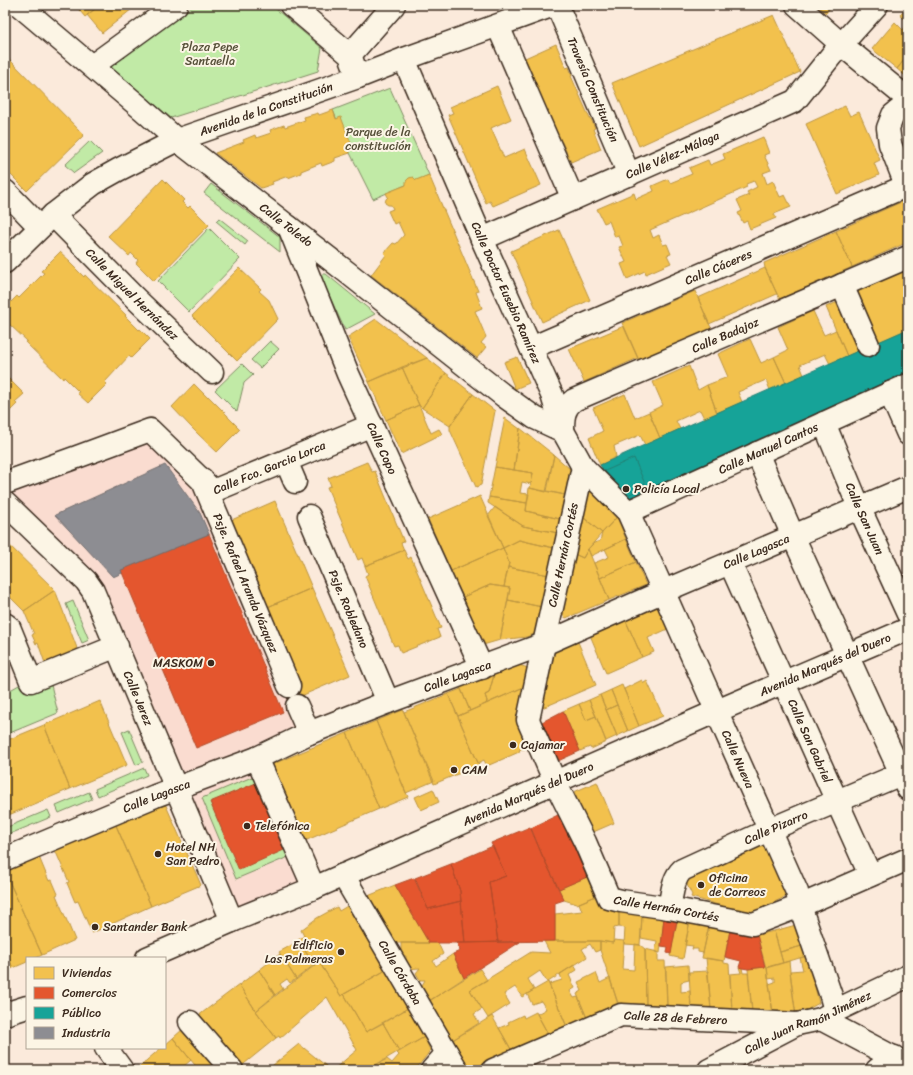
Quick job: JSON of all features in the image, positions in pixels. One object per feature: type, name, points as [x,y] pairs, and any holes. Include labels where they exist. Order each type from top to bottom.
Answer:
[{"type":"street","name":"Calle Toledo","points":[[19,5],[142,108],[177,140],[504,396],[535,418],[563,431]]},
{"type":"street","points":[[92,66],[176,5]]},
{"type":"street","points":[[291,5],[350,56],[358,77]]},
{"type":"street","points":[[350,56],[394,5]]},
{"type":"street","name":"Avenida de la Constitución","points":[[5,262],[47,221],[93,184],[177,140],[358,77],[555,5]]},
{"type":"street","name":"Travesía Constitución","points":[[555,5],[629,175]]},
{"type":"street","points":[[797,5],[908,99]]},
{"type":"street","name":"Calle Vélez-Málaga","points":[[482,239],[795,101],[842,44],[877,5]]},
{"type":"street","points":[[498,26],[573,200]]},
{"type":"street","name":"Calle Doctor Eusebio Ramírez","points":[[404,59],[552,395],[563,431],[583,467],[628,512]]},
{"type":"street","points":[[907,188],[890,144],[888,128],[893,115],[908,103]]},
{"type":"street","name":"Calle Cáceres","points":[[531,348],[907,188]]},
{"type":"street","name":"Calle Miguel Hernández","points":[[5,191],[47,221],[134,297],[212,372]]},
{"type":"street","name":"Calle Copo","points":[[288,226],[348,374],[482,668]]},
{"type":"street","name":"Calle Badajoz","points":[[563,431],[565,412],[569,404],[574,400],[908,257]]},
{"type":"street","points":[[842,285],[868,345]]},
{"type":"street","points":[[899,389],[908,434]]},
{"type":"street","name":"Calle Manuel Cantos","points":[[628,512],[899,389]]},
{"type":"street","name":"Calle San Juan","points":[[824,423],[908,614]]},
{"type":"street","name":"Calle Fco. Garcia Lorca","points":[[5,483],[150,430],[213,491],[372,425]]},
{"type":"street","points":[[757,453],[847,656],[906,778]]},
{"type":"street","points":[[286,461],[295,482]]},
{"type":"street","name":"Calle Hernán Cortés","points":[[583,467],[528,720],[555,782],[585,842],[609,898],[753,924],[800,906],[908,859]]},
{"type":"street","name":"Psje. Rafael Aranda Vázquez","points":[[202,479],[309,734]]},
{"type":"street","name":"Calle Lagasca","points":[[5,860],[154,796],[257,758],[309,734],[388,702],[544,644],[908,487]]},
{"type":"street","name":"Calle Jerez","points":[[5,503],[86,581],[93,591],[232,921]]},
{"type":"street","name":"Calle Nueva","points":[[628,512],[797,892],[800,906],[831,996],[828,1015]]},
{"type":"street","name":"Psje. Robledano","points":[[309,516],[388,702]]},
{"type":"street","name":"Calle San Gabriel","points":[[730,563],[870,875]]},
{"type":"street","points":[[5,624],[9,627],[30,682],[117,646]]},
{"type":"street","name":"Avenida Marqués del Duero","points":[[149,957],[232,921],[314,888],[908,629]]},
{"type":"street","points":[[257,758],[314,888]]},
{"type":"street","name":"Calle Pizarro","points":[[669,908],[675,880],[682,870],[837,801],[906,778]]},
{"type":"street","name":"Calle Córdoba","points":[[343,875],[452,1062]]},
{"type":"street","name":"Calle Juan Ramón Jiménez","points":[[709,1070],[797,1024],[828,1015],[908,976]]},
{"type":"street","points":[[5,1014],[26,1007]]},
{"type":"street","points":[[828,1015],[901,1061]]},
{"type":"street","name":"Calle 28 de Febrero","points":[[493,1070],[621,1016],[797,1024]]},
{"type":"street","points":[[190,1022],[232,1070]]},
{"type":"street","points":[[107,1049],[122,1070]]},
{"type":"street","points":[[877,1070],[901,1061]]},
{"type":"street","points":[[432,1070],[452,1062]]},
{"type":"shaded area","points":[[150,430],[202,479],[309,733],[257,758],[314,888],[232,921],[93,591],[5,503],[5,483]]},
{"type":"green space","name":"Plaza Pepe Santaella","points":[[194,5],[271,5],[322,48],[318,71],[171,118],[110,67]]},
{"type":"green space","name":"Parque de la constitución","points":[[390,88],[429,175],[373,199],[350,153],[333,110]]},
{"type":"green space","points":[[90,141],[102,153],[74,173],[65,165]]},
{"type":"green space","points":[[211,184],[280,237],[280,252],[204,193]]},
{"type":"green space","points":[[219,218],[248,241],[245,245],[216,221]]},
{"type":"green space","points":[[209,228],[240,259],[189,312],[158,281]]},
{"type":"green space","points":[[322,274],[326,274],[375,314],[345,330],[321,278]]},
{"type":"green space","points":[[270,341],[279,349],[260,368],[251,360]]},
{"type":"green space","points":[[242,364],[253,375],[244,383],[237,412],[215,390]]},
{"type":"green space","points":[[73,601],[89,640],[82,643],[66,604]]},
{"type":"green space","points":[[47,669],[58,713],[5,735],[5,693]]},
{"type":"green space","points":[[129,729],[143,762],[136,765],[122,732]]},
{"type":"green space","points":[[144,768],[147,775],[98,796],[95,789]]},
{"type":"green space","name":"Telefónica","points":[[259,774],[293,855],[236,879],[202,798]]},
{"type":"green space","points":[[89,792],[92,799],[59,813],[56,806]]},
{"type":"green space","points":[[48,810],[51,817],[5,836],[5,828]]},
{"type":"building: Viviendas","points":[[75,5],[100,5],[85,17]]},
{"type":"building: Viviendas","points":[[100,5],[137,5],[102,33],[87,15]]},
{"type":"building: Viviendas","points":[[816,5],[832,5],[826,13]]},
{"type":"building: Viviendas","points":[[908,5],[908,22],[900,15]]},
{"type":"building: Viviendas","points":[[774,15],[800,72],[639,146],[612,83]]},
{"type":"building: Viviendas","points":[[895,22],[903,30],[905,27],[908,29],[908,55],[897,69],[872,49]]},
{"type":"building: Viviendas","points":[[556,44],[566,68],[569,67],[571,76],[595,128],[593,129],[601,149],[571,162],[562,142],[559,143],[557,134],[533,82],[535,81],[525,58]]},
{"type":"building: Viviendas","points":[[5,55],[84,135],[27,191],[5,169]]},
{"type":"building: Viviendas","points":[[908,55],[908,78],[897,69]]},
{"type":"building: Viviendas","points":[[497,86],[511,119],[491,128],[504,158],[525,149],[541,185],[493,206],[490,201],[486,203],[448,115],[453,113],[450,107]]},
{"type":"building: Viviendas","points":[[845,106],[850,116],[859,112],[880,160],[874,163],[879,175],[837,194],[806,124]]},
{"type":"building: Viviendas","points":[[333,110],[336,119],[341,117],[351,143],[346,145],[350,153],[335,158],[335,161],[322,166],[321,163],[301,171],[301,173],[272,182],[273,184],[261,188],[215,153],[244,142],[243,140],[255,135],[256,138],[271,133],[270,130],[284,125],[285,127],[305,120],[304,117],[318,113],[319,115]]},
{"type":"building: Viviendas","points":[[763,137],[769,153],[764,155],[771,170],[763,173],[767,184],[773,181],[780,197],[785,195],[791,207],[774,214],[776,218],[750,229],[747,221],[743,223],[738,213],[742,211],[737,200],[749,195],[747,192],[757,187],[754,181],[746,184],[747,187],[650,230],[653,238],[659,235],[663,245],[667,244],[671,254],[667,255],[671,263],[646,274],[645,271],[627,279],[621,264],[626,262],[619,247],[623,246],[619,236],[615,237],[609,221],[604,223],[597,209],[634,193],[636,199],[654,191],[652,186],[668,179],[670,183],[692,174],[689,168],[708,160],[710,165],[725,159],[723,154]]},
{"type":"building: Viviendas","points":[[429,175],[478,291],[476,292],[482,308],[475,311],[486,337],[481,343],[486,347],[477,358],[371,275],[386,255],[384,253],[393,243],[396,244],[404,235],[398,222],[394,224],[388,211],[393,209],[391,205],[385,203],[388,197],[386,193],[406,185],[406,181],[409,178],[413,177],[416,180]]},
{"type":"building: Viviendas","points":[[163,179],[184,200],[182,202],[188,208],[190,206],[209,225],[154,281],[136,263],[138,260],[131,253],[129,256],[108,236]]},
{"type":"building: Viviendas","points":[[908,199],[908,242],[852,267],[836,231]]},
{"type":"building: Viviendas","points":[[559,230],[590,300],[542,322],[511,251]]},
{"type":"building: Viviendas","points":[[836,231],[852,267],[780,299],[764,263]]},
{"type":"building: Viviendas","points":[[60,252],[84,277],[85,275],[126,315],[125,316],[139,330],[140,329],[150,339],[131,358],[129,356],[105,382],[107,384],[88,403],[77,393],[79,392],[64,377],[63,379],[25,342],[27,341],[5,322],[5,308],[17,296],[19,298],[44,273],[41,271]]},
{"type":"building: Viviendas","points":[[908,267],[908,279],[904,269]]},
{"type":"building: Viviendas","points":[[239,268],[261,289],[259,291],[269,300],[278,319],[237,361],[192,316]]},
{"type":"building: Viviendas","points":[[765,268],[777,294],[709,324],[698,298]]},
{"type":"building: Viviendas","points":[[904,269],[908,279],[908,329],[873,345],[850,292]]},
{"type":"building: Viviendas","points":[[695,291],[712,330],[639,361],[622,323]]},
{"type":"building: Viviendas","points":[[840,301],[862,349],[847,356],[826,307]]},
{"type":"building: Viviendas","points":[[813,311],[824,335],[836,330],[847,356],[830,364],[825,354],[800,365],[804,375],[786,383],[774,357],[788,350],[778,327]]},
{"type":"building: Viviendas","points":[[376,319],[427,358],[369,382],[348,337]]},
{"type":"building: Viviendas","points":[[624,326],[638,358],[584,382],[569,349]]},
{"type":"building: Viviendas","points":[[750,339],[761,363],[774,357],[786,383],[770,390],[766,380],[738,392],[742,402],[717,413],[707,385],[728,377],[718,354]]},
{"type":"building: Viviendas","points":[[517,357],[529,383],[515,389],[504,362]]},
{"type":"building: Viviendas","points":[[427,358],[446,373],[422,408],[419,405],[402,367]]},
{"type":"building: Viviendas","points":[[689,366],[698,390],[707,385],[717,413],[704,418],[700,410],[676,421],[680,429],[660,438],[649,412],[663,405],[653,382]]},
{"type":"building: Viviendas","points":[[402,367],[419,405],[386,420],[369,382]]},
{"type":"building: Viviendas","points":[[446,373],[473,394],[450,426],[422,408]]},
{"type":"building: Viviendas","points":[[5,375],[24,394],[15,402],[17,404],[7,414],[5,412]]},
{"type":"building: Viviendas","points":[[194,384],[207,397],[208,396],[240,429],[217,452],[172,407]]},
{"type":"building: Viviendas","points":[[473,394],[495,411],[481,485],[476,487],[450,430],[450,426]]},
{"type":"building: Viviendas","points":[[625,394],[635,418],[649,412],[660,438],[645,445],[640,435],[614,446],[616,457],[600,465],[589,438],[603,431],[593,408]]},
{"type":"building: Viviendas","points":[[419,405],[431,433],[439,429],[442,434],[401,454],[386,420]]},
{"type":"building: Viviendas","points":[[505,418],[520,429],[514,470],[495,467]]},
{"type":"building: Viviendas","points":[[520,428],[554,455],[546,492],[530,488],[533,473],[514,470]]},
{"type":"building: Viviendas","points":[[554,455],[570,469],[565,495],[547,491]]},
{"type":"building: Viviendas","points":[[367,462],[372,472],[375,471],[404,542],[401,543],[404,550],[365,566],[362,558],[358,560],[327,487],[331,486],[328,478]]},
{"type":"building: Viviendas","points":[[495,467],[533,473],[531,484],[522,482],[520,493],[529,494],[527,503],[489,497]]},
{"type":"building: Viviendas","points":[[586,485],[616,518],[602,533],[580,515]]},
{"type":"building: Viviendas","points":[[529,488],[565,495],[560,519],[526,511]]},
{"type":"building: Viviendas","points":[[480,496],[503,548],[451,571],[428,519]]},
{"type":"building: Viviendas","points":[[489,497],[527,503],[526,511],[560,519],[558,533],[523,526],[488,503]]},
{"type":"building: Viviendas","points":[[275,501],[312,588],[263,609],[227,522]]},
{"type":"building: Viviendas","points":[[495,507],[523,526],[558,533],[554,548],[519,540],[503,548],[488,516]]},
{"type":"building: Viviendas","points":[[582,516],[602,533],[588,549],[583,558],[574,554]]},
{"type":"building: Viviendas","points":[[617,517],[626,539],[591,556],[588,549],[594,543],[600,541],[602,533]]},
{"type":"building: Viviendas","points":[[626,539],[636,562],[600,578],[594,563],[609,557],[605,549]]},
{"type":"building: Viviendas","points":[[519,540],[554,548],[549,575],[508,567],[509,563],[503,548]]},
{"type":"building: Viviendas","points":[[5,541],[55,590],[24,611],[6,593],[5,594]]},
{"type":"building: Viviendas","points":[[503,548],[509,563],[504,587],[490,585],[463,597],[451,571]]},
{"type":"building: Viviendas","points":[[588,549],[609,600],[566,618],[561,614],[572,553],[583,558]]},
{"type":"building: Viviendas","points":[[404,550],[408,559],[411,557],[441,628],[437,629],[440,637],[401,653],[398,645],[394,646],[365,576],[368,574],[365,566]]},
{"type":"building: Viviendas","points":[[636,562],[646,585],[609,600],[600,578]]},
{"type":"building: Viviendas","points":[[508,567],[549,575],[542,607],[508,600],[510,588],[504,587]]},
{"type":"building: Viviendas","points":[[490,585],[510,588],[500,640],[483,645],[463,597]]},
{"type":"building: Viviendas","points":[[312,588],[350,675],[301,696],[263,609]]},
{"type":"building: Viviendas","points":[[55,590],[80,656],[47,669],[38,643],[36,644],[32,635],[34,634],[24,611]]},
{"type":"building: Viviendas","points":[[508,600],[542,607],[537,633],[526,637],[500,640]]},
{"type":"building: Viviendas","points":[[660,604],[670,628],[648,638],[654,652],[642,657],[625,619]]},
{"type":"building: Viviendas","points":[[625,619],[642,657],[606,673],[590,635]]},
{"type":"building: Viviendas","points":[[578,642],[596,685],[542,708],[555,651]]},
{"type":"building: Viviendas","points":[[519,665],[531,669],[526,686],[486,704],[487,701],[485,695],[489,693],[494,675]]},
{"type":"building: Viviendas","points":[[494,675],[489,693],[485,695],[487,701],[486,704],[470,711],[460,687]]},
{"type":"building: Viviendas","points":[[642,680],[644,683],[647,681],[663,716],[639,726],[624,689]]},
{"type":"building: Viviendas","points":[[622,685],[639,726],[628,731],[611,690]]},
{"type":"building: Viviendas","points":[[526,686],[523,741],[526,744],[526,748],[520,749],[519,752],[487,766],[484,760],[478,763],[458,716]]},
{"type":"building: Viviendas","points":[[461,689],[470,711],[458,716],[448,694]]},
{"type":"building: Viviendas","points":[[611,690],[617,705],[606,710],[600,695]]},
{"type":"building: Viviendas","points":[[448,694],[479,765],[434,784],[404,712]]},
{"type":"building: Viviendas","points":[[600,695],[617,736],[606,741],[589,700]]},
{"type":"building: Viviendas","points":[[589,700],[596,716],[586,720],[579,704]]},
{"type":"building: Viviendas","points":[[100,701],[127,765],[70,789],[44,725]]},
{"type":"building: Viviendas","points":[[579,704],[586,720],[596,716],[606,742],[591,749],[590,747],[580,751],[563,711]]},
{"type":"building: Viviendas","points":[[617,705],[628,731],[617,736],[606,710]]},
{"type":"building: Viviendas","points":[[403,710],[434,781],[406,793],[376,721]]},
{"type":"building: Viviendas","points":[[376,721],[408,797],[379,809],[347,733]]},
{"type":"building: Viviendas","points":[[44,725],[70,789],[11,814],[5,799],[5,741]]},
{"type":"building: Viviendas","points":[[347,733],[379,809],[300,843],[266,767]]},
{"type":"building: Viviendas","points":[[597,782],[614,823],[591,833],[574,792]]},
{"type":"building: Viviendas","points":[[433,789],[439,802],[421,810],[415,797]]},
{"type":"building: Viviendas","points":[[5,799],[11,814],[5,817]]},
{"type":"building: Viviendas","name":"Hotel NH San Pedro","points":[[164,801],[201,885],[151,906],[115,823]]},
{"type":"building: Viviendas","points":[[115,823],[151,906],[92,933],[78,901],[75,902],[67,883],[69,882],[55,850]]},
{"type":"building: Viviendas","points":[[763,844],[787,896],[749,914],[691,897],[692,895],[685,880]]},
{"type":"building: Viviendas","points":[[39,857],[49,881],[52,880],[58,894],[56,895],[75,940],[42,955],[5,872]]},
{"type":"building: Viviendas","points":[[5,872],[42,955],[38,957],[26,957],[26,962],[13,968],[5,950]]},
{"type":"building: Viviendas","points":[[587,877],[596,896],[577,904],[564,900],[559,889]]},
{"type":"building: Viviendas","points":[[395,885],[429,943],[394,943],[368,896]]},
{"type":"building: Viviendas","points":[[596,896],[601,907],[619,911],[619,927],[614,928],[613,943],[600,941],[555,941],[555,914],[582,911],[579,903]]},
{"type":"building: Viviendas","name":"Edificio Las Palmeras","points":[[349,905],[386,970],[341,996],[319,962],[314,965],[298,940],[304,936],[301,930],[317,918],[337,907],[339,911]]},
{"type":"building: Viviendas","points":[[619,911],[642,915],[640,945],[624,944],[625,928],[619,927]]},
{"type":"building: Viviendas","points":[[642,915],[664,917],[660,953],[655,952],[657,941],[641,938]]},
{"type":"building: Viviendas","points":[[678,917],[690,919],[683,959],[670,956]]},
{"type":"building: Viviendas","points":[[690,921],[709,925],[703,953],[698,952],[698,949],[692,949],[693,946],[685,945]]},
{"type":"building: Viviendas","points":[[796,925],[802,946],[780,952],[774,931]]},
{"type":"building: Viviendas","points":[[709,926],[730,930],[724,961],[702,958]]},
{"type":"building: Viviendas","points":[[774,931],[783,963],[766,968],[757,935]]},
{"type":"building: Viviendas","points":[[614,940],[624,941],[622,969],[634,970],[635,944],[640,945],[645,949],[646,1005],[618,1003],[600,950],[600,941],[613,943]]},
{"type":"building: Viviendas","points":[[299,941],[314,965],[296,979],[279,952]]},
{"type":"building: Viviendas","points":[[544,941],[600,941],[600,950],[595,952],[590,944],[582,949],[587,957],[548,982],[540,971],[528,979],[534,990],[522,997],[515,987],[504,994],[510,1004],[488,1018],[470,990],[531,952],[550,953]]},
{"type":"building: Viviendas","points":[[401,943],[438,943],[443,954],[433,961],[436,966],[453,954],[464,978],[431,1000],[419,991],[425,980],[420,980],[416,973],[420,968],[406,969],[406,956],[401,956]]},
{"type":"building: Viviendas","points":[[802,946],[806,956],[783,963],[780,952]]},
{"type":"building: Viviendas","points":[[645,949],[658,952],[658,961],[665,961],[667,1006],[646,1005]]},
{"type":"building: Viviendas","points":[[5,950],[13,968],[5,972]]},
{"type":"building: Viviendas","points":[[280,954],[296,979],[290,983],[287,979],[280,984],[283,989],[275,995],[259,970]]},
{"type":"building: Viviendas","points":[[807,956],[819,1003],[796,1016],[790,971],[803,970],[800,958]]},
{"type":"building: Viviendas","points":[[706,958],[724,961],[724,963],[729,964],[732,1011],[711,1009]]},
{"type":"building: Viviendas","points":[[789,961],[796,1016],[773,1014],[769,984],[775,982],[775,978],[768,979],[767,967]]},
{"type":"building: Viviendas","points":[[319,962],[341,996],[344,994],[366,1032],[383,1023],[399,1051],[372,1067],[371,1066],[361,1070],[333,1070],[357,1050],[327,997],[280,1038],[279,1036],[276,1038],[256,1011]]},
{"type":"building: Viviendas","points":[[574,965],[577,970],[569,975],[575,988],[570,991],[574,998],[578,997],[587,1018],[567,1027],[549,984],[562,980],[560,974]]},
{"type":"building: Viviendas","points":[[688,965],[689,980],[681,982],[681,992],[690,991],[691,1010],[667,1006],[666,967]]},
{"type":"building: Viviendas","points":[[739,967],[742,968],[743,973],[748,973],[752,1012],[732,1011],[730,974],[741,973]]},
{"type":"building: Viviendas","points":[[767,967],[773,1014],[752,1012],[748,969]]},
{"type":"building: Viviendas","points":[[480,969],[487,980],[470,990],[482,1009],[474,1014],[479,1023],[451,1041],[427,1002]]},
{"type":"building: Viviendas","points":[[259,970],[275,995],[256,1011],[239,985]]},
{"type":"building: Viviendas","points":[[386,970],[408,1008],[366,1032],[344,994]]},
{"type":"building: Viviendas","points":[[708,971],[711,1010],[691,1008],[689,972]]},
{"type":"building: Viviendas","points":[[596,973],[600,983],[610,978],[618,1005],[587,1018],[577,994],[582,991],[578,982]]},
{"type":"building: Viviendas","points":[[548,982],[567,1027],[548,1034],[537,1014],[546,1009],[541,1001],[532,1004],[527,994]]},
{"type":"building: Viviendas","points":[[239,985],[276,1038],[239,1068],[194,1019]]},
{"type":"building: Viviendas","points":[[408,1008],[425,1037],[399,1051],[383,1023]]},
{"type":"building: Viviendas","points":[[536,1012],[548,1034],[512,1051],[499,1028],[509,1024],[508,1022],[523,1015],[524,1018]]},
{"type":"building: Viviendas","points":[[492,1016],[512,1051],[470,1070],[451,1041]]},
{"type":"building: Viviendas","points":[[194,1019],[229,1070],[199,1070],[173,1038]]},
{"type":"building: Viviendas","points":[[424,1037],[430,1050],[415,1070],[376,1070],[372,1067],[387,1059],[392,1063],[399,1055],[397,1053]]},
{"type":"building: Viviendas","points":[[173,1038],[191,1060],[184,1066],[187,1070],[140,1070],[140,1066],[160,1049],[166,1049],[166,1044]]},
{"type":"building: Viviendas","points":[[299,1044],[331,1070],[267,1070]]},
{"type":"building: Comercios","name":"MASKOM","points":[[209,534],[283,712],[196,748],[121,570]]},
{"type":"building: Comercios","points":[[563,711],[580,751],[558,761],[542,722]]},
{"type":"building: Comercios","name":"Telefónica","points":[[256,783],[284,850],[239,870],[210,802]]},
{"type":"building: Comercios","points":[[560,814],[587,877],[559,889],[542,855],[531,828]]},
{"type":"building: Comercios","points":[[530,827],[564,900],[555,903],[555,941],[498,942],[489,882],[506,876],[491,843]]},
{"type":"building: Comercios","points":[[493,846],[506,876],[489,882],[498,942],[465,943],[460,891],[451,864]]},
{"type":"building: Comercios","points":[[451,864],[460,891],[461,901],[428,909],[415,878]]},
{"type":"building: Comercios","points":[[414,878],[428,909],[461,901],[465,943],[429,943],[395,885]]},
{"type":"building: Comercios","points":[[664,917],[677,920],[671,954],[667,953],[668,947],[661,946]]},
{"type":"building: Comercios","points":[[730,930],[757,935],[765,967],[748,969],[742,968],[739,967],[741,961],[725,957]]},
{"type":"building: Comercios","points":[[520,942],[464,978],[453,954],[460,951],[457,943]]},
{"type":"building: Público","points":[[908,329],[908,377],[625,500],[600,465],[680,429]]},
{"type":"building: Público","points":[[634,458],[645,484],[627,496],[605,471]]},
{"type":"building: Industria","points":[[165,465],[200,513],[209,534],[121,570],[122,573],[113,577],[55,515]]},
{"type":"place","name":"Policía Local","points":[[626,489]]},
{"type":"place","name":"MASKOM","points":[[211,663]]},
{"type":"place","name":"Cajamar","points":[[513,745]]},
{"type":"place","name":"CAM","points":[[454,770]]},
{"type":"place","name":"Telefónica","points":[[247,826]]},
{"type":"place","name":"Hotel NH San Pedro","points":[[158,854]]},
{"type":"place","name":"Oficina de Correos","points":[[701,885]]},
{"type":"place","name":"Santander Bank","points":[[95,927]]},
{"type":"place","name":"Edificio Las Palmeras","points":[[341,952]]}]
